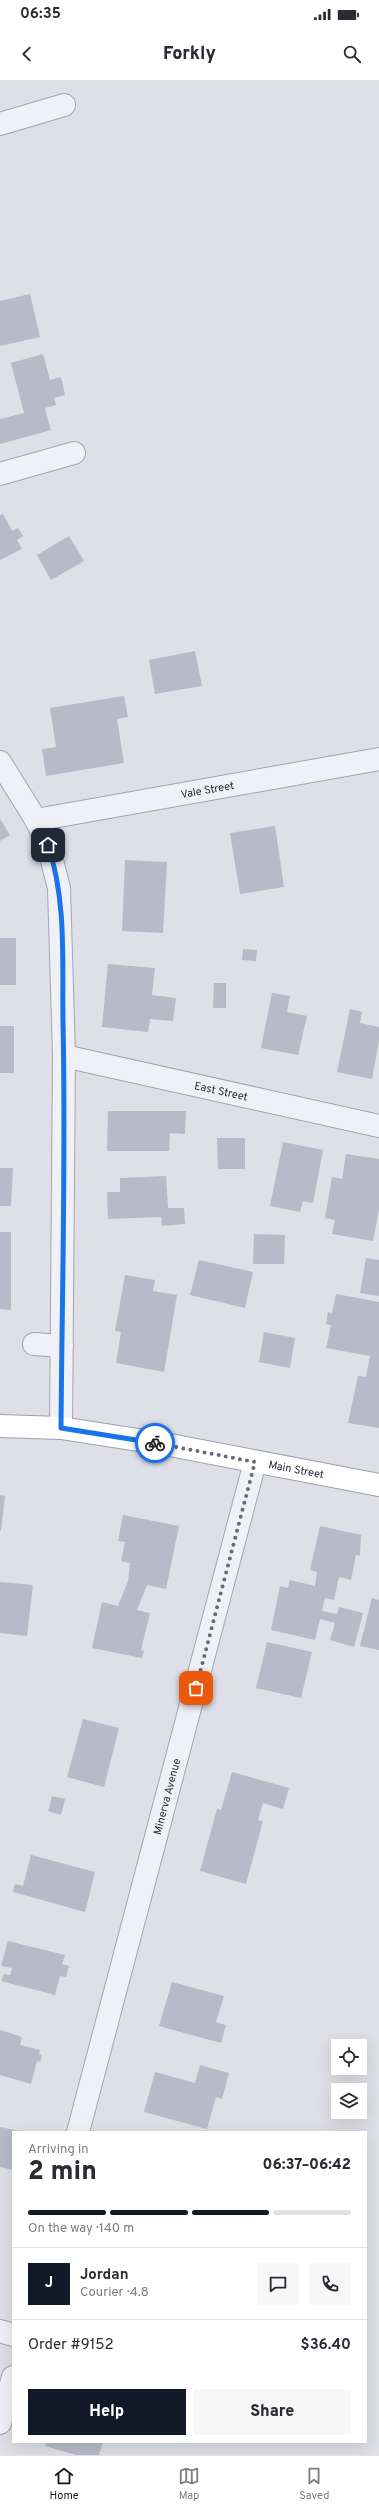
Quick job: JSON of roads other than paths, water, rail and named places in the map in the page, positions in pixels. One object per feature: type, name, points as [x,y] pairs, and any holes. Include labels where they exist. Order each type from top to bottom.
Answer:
[{"type":"main road","name":"Main Street","points":[[0,1426],[61,1428],[379,1485]]},
{"type":"street","points":[[0,124],[64,105]]},
{"type":"street","points":[[0,474],[74,453]]},
{"type":"street","name":"Vale Street","points":[[36,820],[379,758]]},
{"type":"street","points":[[0,762],[36,820],[48,845],[59,888],[64,1056],[61,1428]]},
{"type":"street","name":"East Street","points":[[64,1056],[379,1126]]},
{"type":"street","points":[[34,1344],[62,1346]]},
{"type":"street","name":"Minerva Avenue","points":[[78,2131],[255,1462]]},
{"type":"street","points":[[0,2331],[12,2335]]},
{"type":"street","points":[[0,2423],[12,2381]]}]
